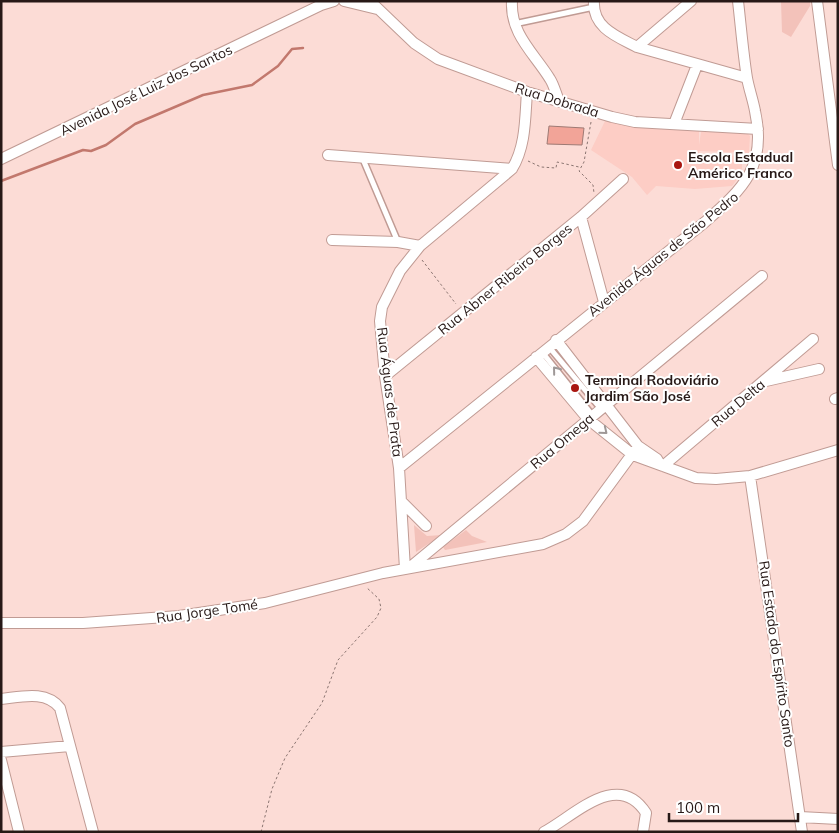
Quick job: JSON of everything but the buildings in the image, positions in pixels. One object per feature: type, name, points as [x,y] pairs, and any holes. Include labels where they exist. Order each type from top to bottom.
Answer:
[{"type":"street","name":"Avenida José Luiz dos Santos","points":[[291,20],[310,1]]},
{"type":"street","name":"Avenida José Luiz dos Santos","points":[[1,159],[321,5],[334,1]]},
{"type":"street","points":[[344,1],[378,9]]},
{"type":"street","name":"Rua Dobrada","points":[[370,1],[414,43],[438,59],[527,92],[635,122],[758,129]]},
{"type":"street","points":[[512,1],[514,24],[521,40],[552,81],[559,101]]},
{"type":"street","points":[[638,47],[691,1]]},
{"type":"street","name":"Avenida Águas de São Pedro","points":[[399,468],[737,194],[746,183],[757,156],[758,129],[747,78],[738,1]]},
{"type":"street","points":[[817,1],[828,99],[838,165]]},
{"type":"street","points":[[594,4],[601,25],[608,31],[638,47],[747,78]]},
{"type":"street","points":[[674,124],[697,65]]},
{"type":"street","name":"Rua Águas de Prata","points":[[407,569],[399,468],[380,321],[382,307],[393,282],[418,249],[512,169],[520,156],[527,92]]},
{"type":"street","points":[[828,99],[838,111]]},
{"type":"street","points":[[328,155],[512,169]]},
{"type":"street","name":"Rua Abner Ribeiro Borges","points":[[386,376],[581,217],[623,179]]},
{"type":"street","points":[[581,217],[604,302]]},
{"type":"street","points":[[332,240],[398,242],[418,249]]},
{"type":"street","name":"Rua Omega","points":[[407,569],[762,276]]},
{"type":"street","name":"Rua Delta","points":[[662,465],[813,339]]},
{"type":"street","points":[[546,349],[597,412],[636,451],[653,464],[662,465],[696,478],[716,479],[750,476],[838,450]]},
{"type":"street","points":[[546,349],[597,412],[636,451]]},
{"type":"street","points":[[763,382],[819,369]]},
{"type":"street","name":"Rua Jorge Tomé","points":[[1,623],[83,623],[179,616],[265,603],[407,569],[543,544],[566,534],[592,512],[636,451]]},
{"type":"street","name":"Rua Estado do Espírito Santo","points":[[750,476],[766,572],[802,832]]},
{"type":"street","points":[[402,502],[426,526]]},
{"type":"street","points":[[1,699],[41,696],[55,702],[60,708],[93,832]]},
{"type":"street","points":[[1,752],[70,746]]},
{"type":"street","points":[[1,760],[19,832]]},
{"type":"street","points":[[544,832],[586,804],[612,796],[632,797],[639,801],[646,812],[642,832]]},
{"type":"street","points":[[800,817],[838,819]]},
{"type":"lane","points":[[514,24],[594,4]]},
{"type":"lane","points":[[362,157],[398,242]]},
{"type":"path","points":[[589,110],[591,124],[584,162],[580,167],[581,174],[593,186],[596,203]]},
{"type":"path","points":[[520,156],[531,164],[541,166],[556,168],[557,162],[580,167]]},
{"type":"path","points":[[418,249],[463,312]]},
{"type":"path","points":[[261,832],[272,789],[285,758],[322,703],[338,660],[377,617],[381,608],[379,599],[358,580]]},
{"type":"shaded area","points":[[781,1],[810,1],[810,6],[791,37],[782,32]]},
{"type":"shaded area","name":"Escola Estadual Américo Franco","points":[[605,121],[699,131],[699,145],[701,132],[746,132],[750,136],[749,153],[699,151],[699,154],[742,156],[742,173],[732,186],[695,189],[656,186],[647,195],[632,177],[591,150]]},
{"type":"shaded area","points":[[414,525],[427,536],[442,535],[416,552]]},
{"type":"shaded area","points":[[466,530],[472,536],[487,542],[445,550],[443,547]]},
{"type":"waterway","points":[[1,181],[83,150],[91,151],[106,145],[135,124],[203,95],[252,85],[278,66],[292,49],[303,48]]},
{"type":"place","name":"Escola Estadual Américo Franco","points":[[678,165]]},
{"type":"place","name":"Terminal Rodoviário Jardim São José","points":[[575,388]]}]
